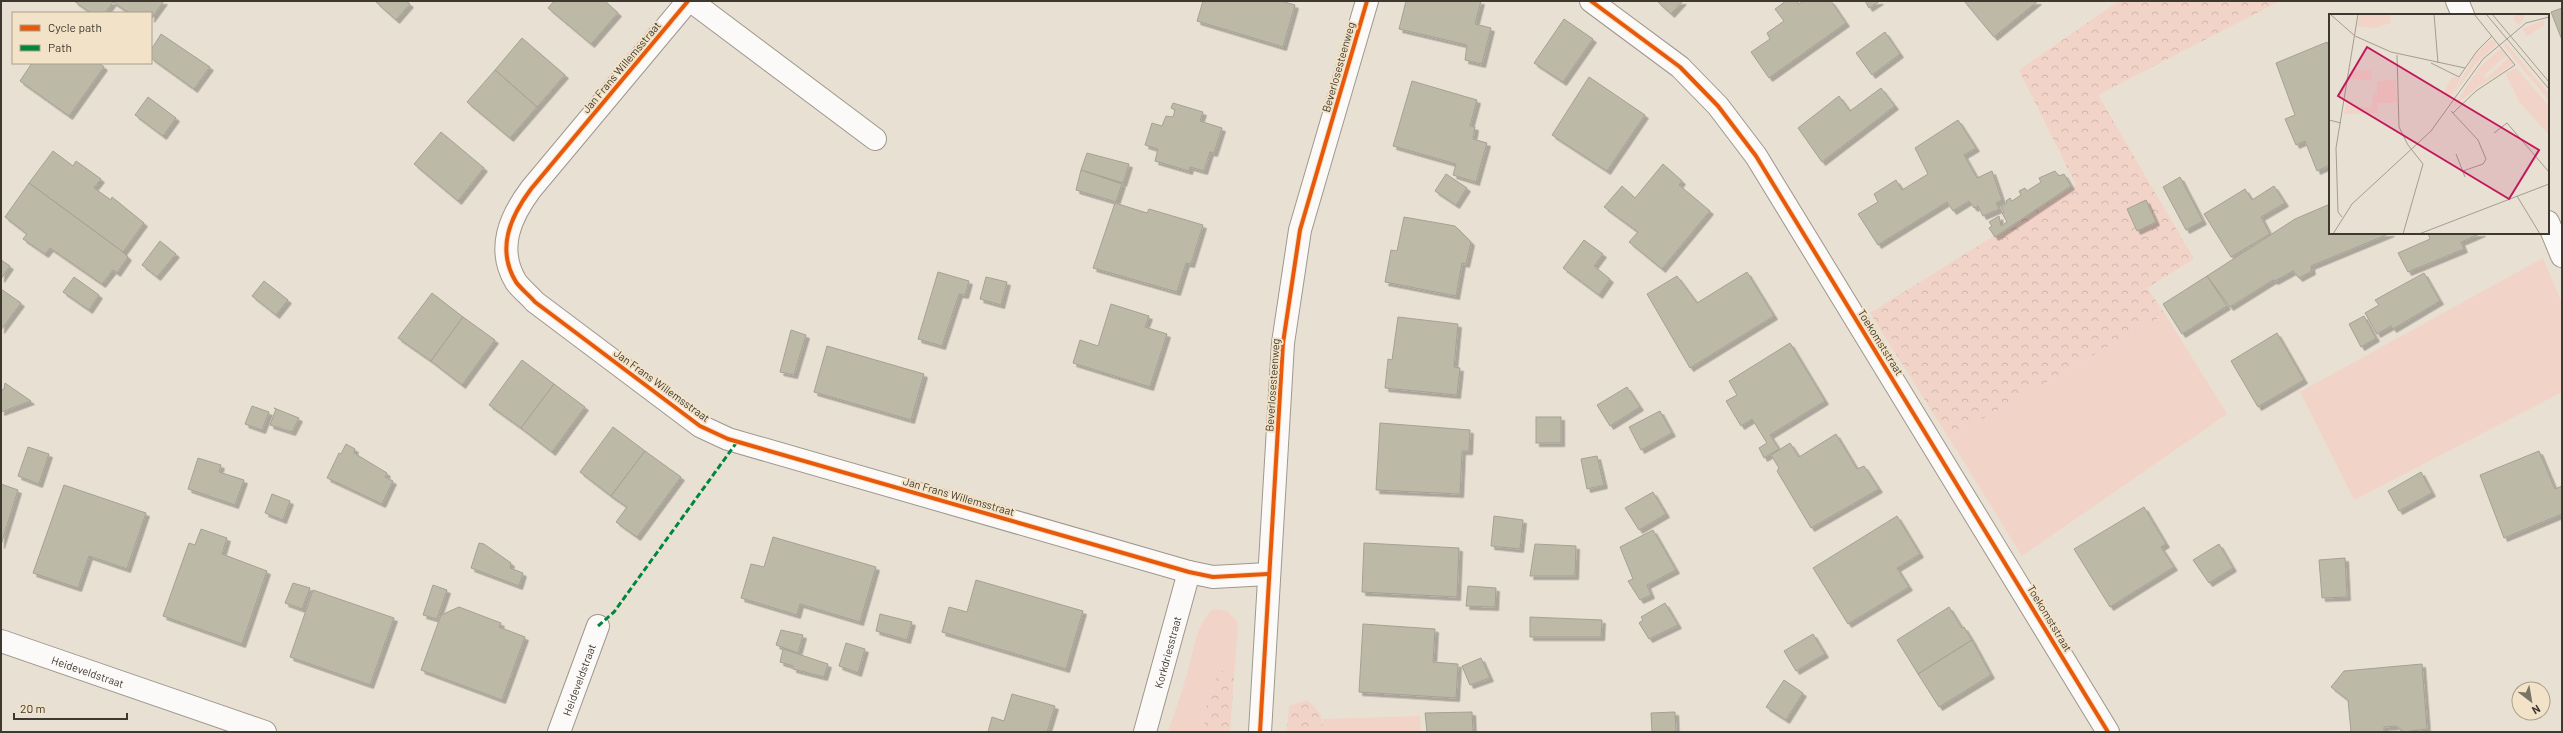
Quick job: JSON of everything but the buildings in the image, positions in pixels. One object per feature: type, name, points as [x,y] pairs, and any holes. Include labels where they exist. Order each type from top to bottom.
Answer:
[{"type":"street","name":"Jan Frans Willemsstraat","points":[[688,1],[519,205],[511,220],[506,242],[507,262],[517,283],[535,302],[700,426],[728,439],[1189,572],[1213,577],[1268,574]]},
{"type":"street","points":[[691,1],[875,139]]},
{"type":"street","name":"Beverlosesteenweg","points":[[1260,732],[1268,574],[1283,343],[1300,230],[1367,1]]},
{"type":"street","name":"Toekomststraat","points":[[1591,1],[1680,67],[1718,106],[1756,156],[2108,732]]},
{"type":"street","points":[[2457,1],[2463,14]]},
{"type":"street","points":[[2549,224],[2562,256]]},
{"type":"street","name":"Korkdriesstraat","points":[[1145,732],[1189,572]]},
{"type":"street","name":"Heideveldstraat","points":[[559,732],[598,626]]},
{"type":"street","name":"Heideveldstraat","points":[[1,641],[265,732]]},
{"type":"green space","points":[[2119,1],[2280,1],[2098,95],[2194,259],[2147,288],[2165,314],[1949,438],[1870,313],[2076,185],[2019,70]]},
{"type":"green space","points":[[2543,258],[2562,303],[2562,392],[2354,500],[2300,392]]},
{"type":"green space","points":[[2165,314],[2227,414],[2022,556],[1949,438]]},
{"type":"green space","points":[[1213,609],[1227,611],[1238,622],[1234,676],[1221,671],[1208,696],[1203,732],[1168,732],[1187,675],[1197,636],[1207,615]]},
{"type":"green space","points":[[1220,670],[1234,676],[1230,732],[1203,732],[1208,696]]},
{"type":"green space","points":[[1307,700],[1320,714],[1323,732],[1287,732],[1289,706]]},
{"type":"green space","points":[[1420,716],[1421,732],[1323,732],[1323,719]]},
{"type":"marked path","points":[[598,626],[614,612],[737,442]]},
{"type":"cycle path","points":[[688,1],[531,189],[517,211],[508,234],[506,245],[507,257],[510,270],[516,282],[535,302],[700,426],[728,439],[1189,572],[1213,577],[1268,574]]},
{"type":"cycle path","points":[[1260,732],[1283,343],[1300,230],[1367,1]]},
{"type":"cycle path","points":[[1591,1],[1680,67],[1718,106],[1756,156],[2108,732]]}]
